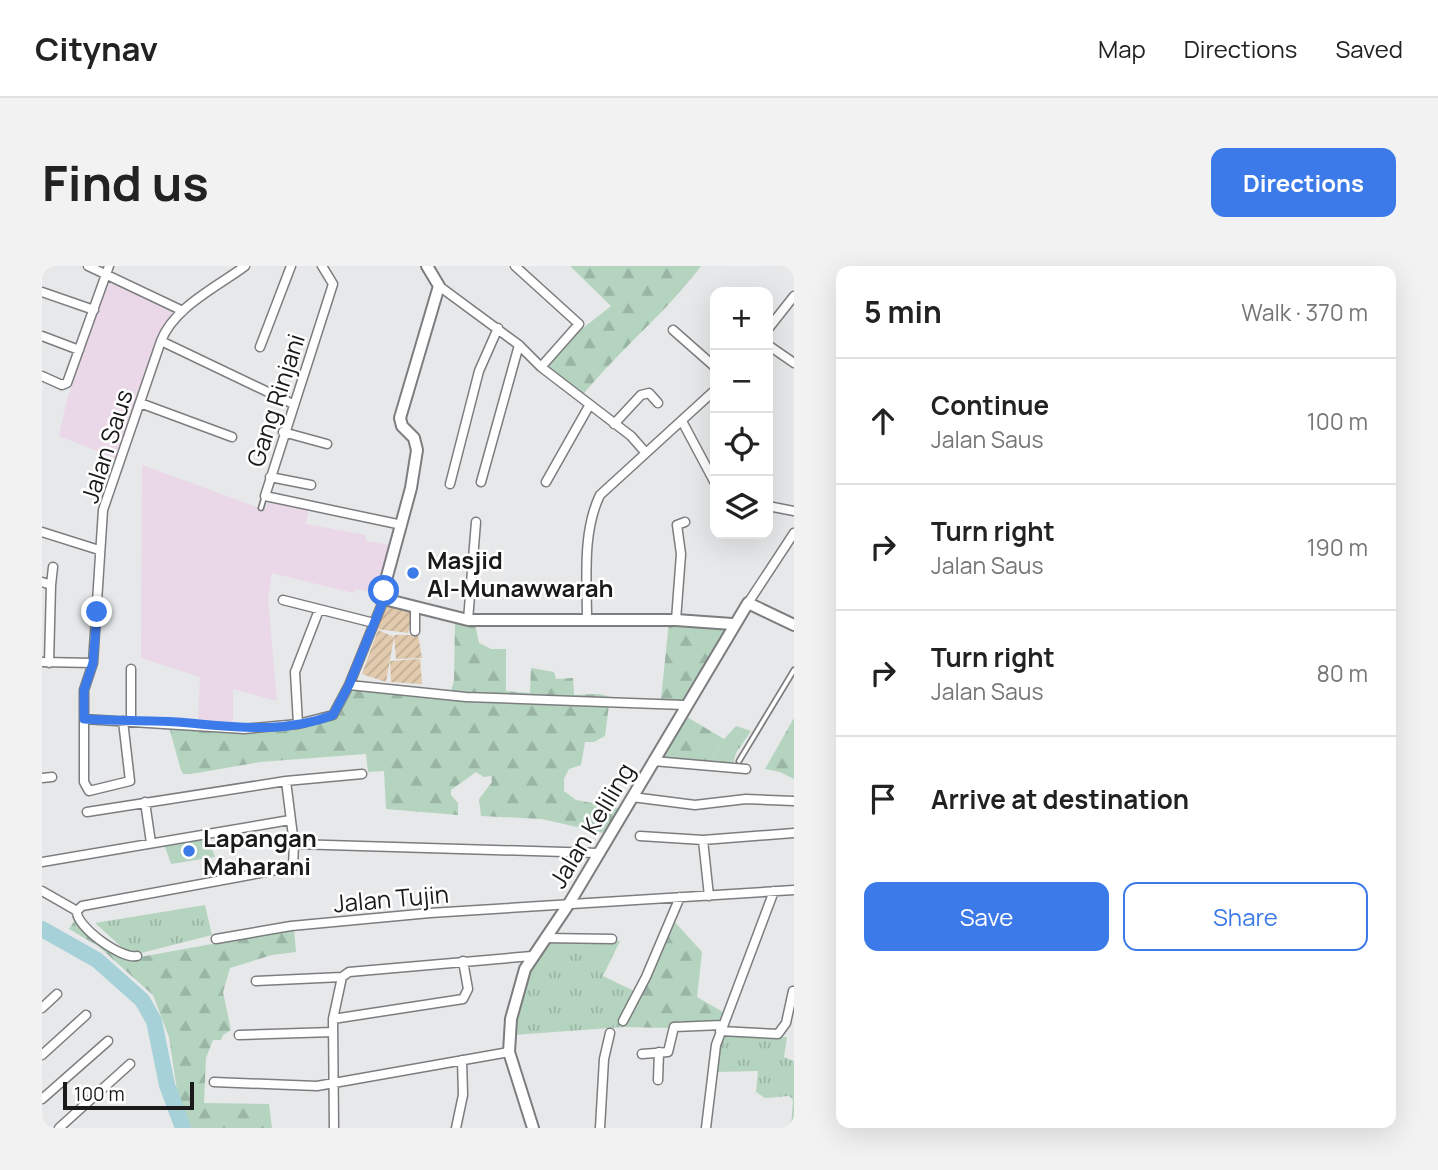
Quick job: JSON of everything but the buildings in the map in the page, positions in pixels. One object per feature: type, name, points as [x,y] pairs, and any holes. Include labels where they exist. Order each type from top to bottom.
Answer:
[{"type":"street","points":[[88,266],[108,270],[183,311]]},
{"type":"street","name":"Jalan Saus","points":[[127,721],[130,781],[89,791],[84,782],[84,690],[93,663],[99,550],[105,503],[161,341],[169,326],[183,311],[245,266]]},
{"type":"street","points":[[260,347],[291,266]]},
{"type":"street","name":"Gang Rinjani","points":[[322,266],[333,284],[283,432],[265,496],[402,525]]},
{"type":"street","points":[[427,266],[439,286],[498,328],[646,453]]},
{"type":"street","points":[[515,266],[579,324],[541,367]]},
{"type":"street","points":[[42,376],[62,385],[67,383],[108,270]]},
{"type":"street","points":[[84,719],[244,729],[298,724],[333,715],[349,685],[384,599],[417,446],[400,418],[439,286]]},
{"type":"street","points":[[42,292],[94,310]]},
{"type":"street","points":[[773,323],[794,296]]},
{"type":"street","points":[[450,484],[479,371],[498,328]]},
{"type":"street","points":[[673,330],[710,363]]},
{"type":"street","points":[[42,336],[79,350]]},
{"type":"street","points":[[161,341],[293,404]]},
{"type":"street","points":[[481,482],[519,345]]},
{"type":"street","points":[[773,348],[794,363]]},
{"type":"street","points":[[614,424],[641,395],[649,393],[658,403]]},
{"type":"street","points":[[587,620],[587,555],[595,505],[606,486],[683,423],[710,395]]},
{"type":"street","points":[[140,403],[232,437]]},
{"type":"street","points":[[547,482],[589,406]]},
{"type":"street","points":[[683,423],[711,476]]},
{"type":"street","points":[[283,432],[327,444]]},
{"type":"street","points":[[271,477],[311,485]]},
{"type":"street","points":[[773,507],[794,511]]},
{"type":"street","points":[[468,620],[476,522]]},
{"type":"street","points":[[676,620],[681,554],[677,525],[685,522]]},
{"type":"street","points":[[42,532],[99,550]]},
{"type":"street","points":[[794,533],[748,603],[794,625]]},
{"type":"street","points":[[53,567],[47,584],[45,662],[93,663]]},
{"type":"street","points":[[384,599],[468,620],[676,620],[733,624]]},
{"type":"street","points":[[283,600],[374,623]]},
{"type":"street","name":"Jalan Keliling","points":[[533,1128],[509,1052],[511,1019],[517,991],[532,956],[570,902],[684,705],[748,603]]},
{"type":"street","points":[[415,607],[415,631]]},
{"type":"street","points":[[298,724],[295,672],[319,610]]},
{"type":"street","points":[[127,721],[131,669]]},
{"type":"street","points":[[349,685],[466,697],[684,705]]},
{"type":"street","points":[[653,761],[746,769],[739,761]]},
{"type":"street","points":[[87,812],[286,781],[362,774]]},
{"type":"street","points":[[42,778],[52,777]]},
{"type":"street","points":[[77,911],[82,906],[293,867],[294,844],[286,781]]},
{"type":"street","points":[[632,797],[695,806],[746,799],[794,801]]},
{"type":"street","points":[[145,802],[151,844]]},
{"type":"street","points":[[42,862],[290,820]]},
{"type":"street","points":[[640,836],[703,840],[794,833]]},
{"type":"street","points":[[703,840],[709,896]]},
{"type":"street","points":[[294,844],[597,853]]},
{"type":"street","name":"Jalan Tujin","points":[[216,939],[291,926],[570,902],[794,890]]},
{"type":"street","points":[[42,891],[77,911],[80,923],[122,956],[137,956]]},
{"type":"street","points":[[706,1128],[721,1028],[774,891]]},
{"type":"street","points":[[623,1021],[646,977],[680,897]]},
{"type":"street","points":[[545,938],[612,939]]},
{"type":"street","points":[[256,981],[342,977],[349,972],[532,956]]},
{"type":"street","points":[[332,1019],[463,999],[468,989],[463,961]]},
{"type":"street","points":[[334,1128],[332,1019],[342,977]]},
{"type":"street","points":[[642,1054],[668,1052],[674,1027],[721,1028],[778,1034],[786,1023],[793,991]]},
{"type":"street","points":[[42,1008],[57,994]]},
{"type":"street","points":[[42,1055],[86,1016]]},
{"type":"street","points":[[239,1035],[333,1032]]},
{"type":"street","points":[[600,1128],[604,1059],[610,1033]]},
{"type":"street","points":[[42,1099],[108,1041]]},
{"type":"street","points":[[214,1082],[332,1084],[509,1052]]},
{"type":"street","points":[[658,1080],[659,1052]]},
{"type":"street","points":[[456,1128],[463,1095],[461,1060]]},
{"type":"street","points":[[59,1128],[130,1064]]},
{"type":"lane","points":[[261,508],[265,496]]},
{"type":"lane","points":[[739,761],[794,670]]},
{"type":"shaded area","points":[[107,282],[178,310],[157,341],[117,459],[59,436],[67,400]]},
{"type":"shaded area","points":[[142,465],[265,510],[269,499],[309,508],[306,524],[366,535],[366,541],[391,545],[376,593],[356,589],[354,593],[272,573],[268,600],[277,701],[233,689],[233,725],[198,721],[200,677],[141,658]]},
{"type":"green space","points":[[570,266],[701,266],[581,397],[545,368],[568,340],[611,306]]},
{"type":"green space","points":[[455,622],[475,624],[479,643],[491,649],[506,649],[506,691],[530,693],[531,668],[554,672],[556,679],[573,678],[574,695],[599,694],[623,700],[625,708],[609,705],[605,736],[594,742],[585,742],[581,765],[569,769],[564,779],[564,791],[576,800],[618,808],[617,816],[603,833],[542,819],[481,816],[479,799],[492,782],[491,776],[484,777],[476,772],[451,790],[451,795],[458,803],[458,815],[386,809],[384,771],[368,772],[366,754],[260,762],[183,774],[169,727],[256,731],[302,728],[339,716],[351,687],[449,697],[454,681]]},
{"type":"green space","points":[[669,622],[725,626],[722,638],[684,701],[661,699]]},
{"type":"green space","points":[[687,717],[724,739],[710,762],[656,759],[681,718]]},
{"type":"green space","points":[[794,718],[794,779],[765,769]]},
{"type":"green space","points":[[736,726],[751,731],[736,753],[733,764],[710,762],[724,739]]},
{"type":"green space","name":"Lapangan Maharani","points":[[207,836],[215,857],[171,864],[164,844]]},
{"type":"green space","points":[[205,905],[212,935],[141,953],[128,953],[95,923]]},
{"type":"green space","points":[[75,920],[90,934],[129,959],[294,929],[296,952],[272,955],[230,968],[223,992],[231,1030],[223,1035],[221,1040],[213,1040],[206,1058],[204,1103],[269,1104],[272,1128],[191,1128],[177,1091],[169,1037],[153,995],[98,946],[69,929]]},
{"type":"green space","points":[[673,920],[702,952],[697,997],[723,1012],[720,1022],[681,1021],[669,1028],[624,1027]]},
{"type":"green space","points":[[546,941],[620,941],[603,976],[640,994],[624,1027],[513,1035],[524,979]]},
{"type":"green space","points":[[721,1036],[787,1037],[784,1057],[794,1061],[794,1128],[791,1128],[793,1100],[789,1096],[765,1098],[756,1092],[758,1071],[717,1072]]},
{"type":"waterway","points":[[42,929],[97,960],[142,1000],[154,1021],[167,1085],[183,1128]]},
{"type":"place","name":"Masjid Al-Munawwarah","points":[[413,573]]},
{"type":"place","name":"Lapangan Maharani","points":[[189,851]]},
{"type":"route","points":[[97,612],[93,663],[84,690],[84,719],[176,722],[244,729],[273,727],[319,721],[333,715],[349,685],[384,599],[384,591]]}]
